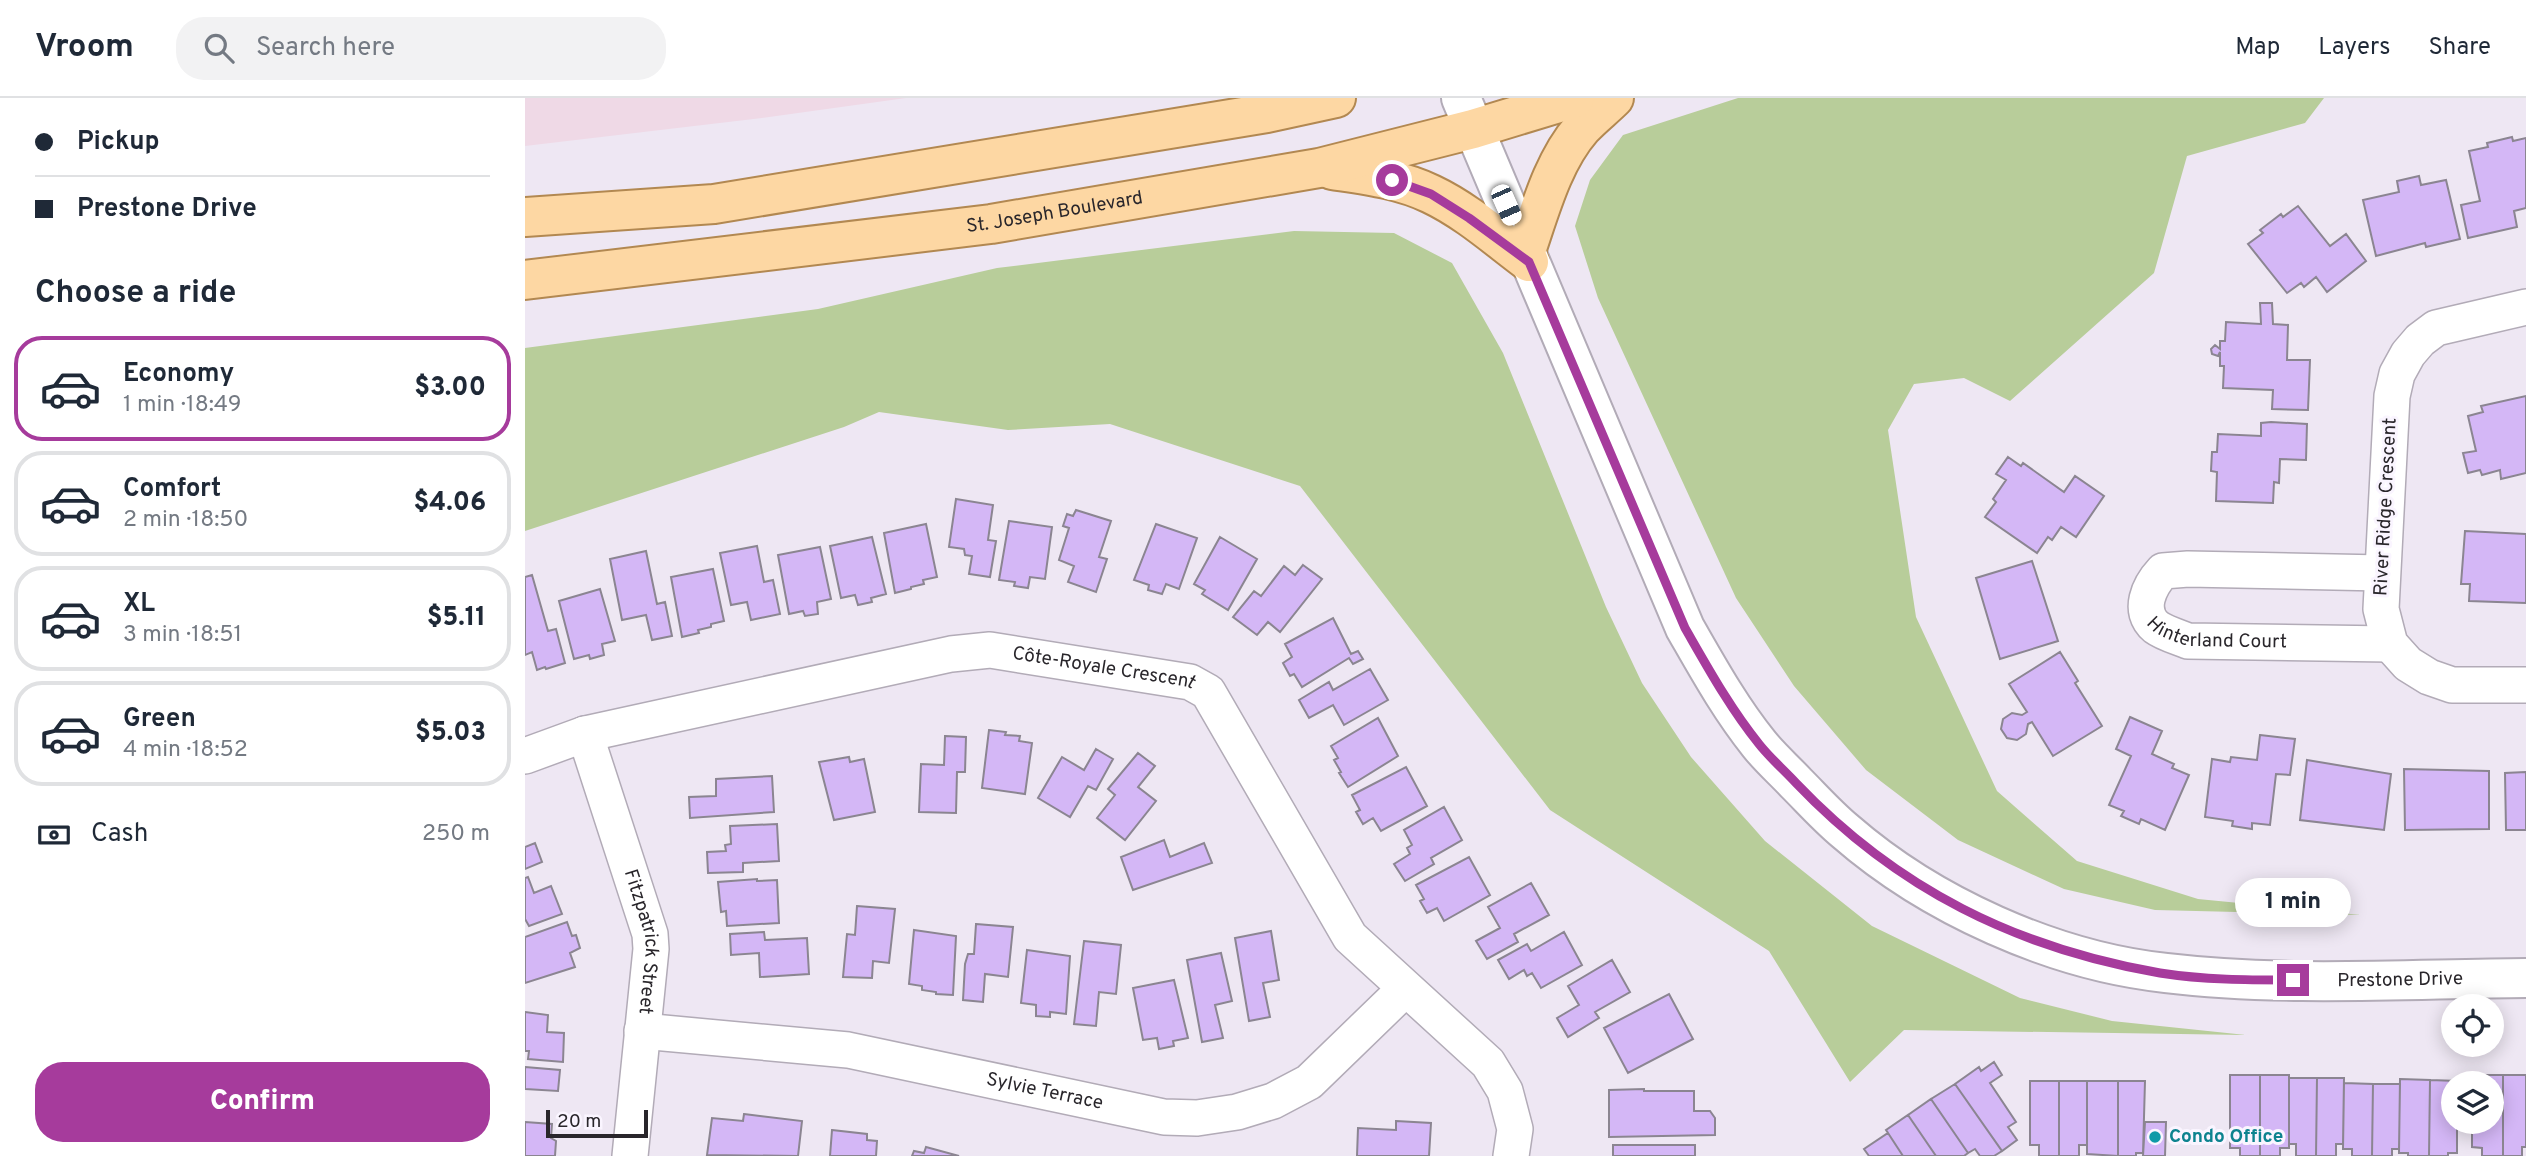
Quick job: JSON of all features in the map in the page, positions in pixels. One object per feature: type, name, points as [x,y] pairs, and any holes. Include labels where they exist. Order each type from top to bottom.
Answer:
[{"type":"main road","name":"St. Joseph Boulevard","points":[[525,280],[991,224],[1319,168],[1467,113],[1575,98]]},
{"type":"main road","points":[[1319,168],[1392,180],[1431,194],[1528,256],[1541,206],[1560,162],[1581,129],[1614,98]]},
{"type":"main road","points":[[525,217],[714,204],[1240,117],[1323,100]]},
{"type":"street","name":"Prestone Drive","points":[[1467,113],[1685,628],[1715,681],[1761,746],[1844,831],[1873,854],[1941,898],[2011,931],[2088,958],[2162,973],[2234,979],[2526,978]]},
{"type":"street","name":"River Ridge Crescent","points":[[2390,644],[2381,609],[2392,396],[2397,374],[2408,354],[2436,328],[2526,307]]},
{"type":"street","name":"Hinterland Court","points":[[2382,573],[2188,569],[2163,572],[2147,593],[2146,609],[2157,628],[2188,640],[2390,644]]},
{"type":"street","points":[[2390,644],[2408,664],[2428,677],[2452,685],[2526,685]]},
{"type":"street","name":"Côte-Royale Crescent","points":[[525,756],[585,734],[951,654],[977,651],[990,650],[1190,681],[1208,692],[1350,937],[1488,1063],[1505,1091],[1515,1129],[1511,1156]]},
{"type":"street","name":"Fitzpatrick Street","points":[[585,734],[650,934],[651,949],[630,1156]]},
{"type":"street","name":"Sylvie Terrace","points":[[642,1031],[848,1050],[1164,1117],[1197,1118],[1273,1101],[1309,1082],[1405,989]]},
{"type":"shaded area","points":[[525,98],[906,98],[525,146]]},
{"type":"green space","points":[[1738,98],[2324,98],[2305,123],[2187,156],[2154,273],[2010,401],[1964,378],[1914,384],[1888,430],[1916,617],[1997,791],[2077,861],[2198,899],[2361,915],[2155,910],[2064,889],[1958,840],[1866,770],[1794,686],[1736,598],[1598,298],[1575,226],[1590,180],[1623,135]]},
{"type":"green space","points":[[1294,231],[1394,233],[1452,263],[1503,353],[1606,607],[1642,683],[1691,757],[1765,841],[1872,926],[2020,998],[2112,1021],[2246,1035],[1904,1030],[1850,1082],[1769,951],[1550,810],[1300,486],[1110,424],[1008,430],[879,412],[844,427],[525,531],[525,348],[818,309],[997,268]]},
{"type":"building","points":[[2512,137],[2513,141],[2526,138],[2526,208],[2514,211],[2517,227],[2468,238],[2461,205],[2480,201],[2469,151]]},
{"type":"building","points":[[2419,176],[2421,185],[2446,180],[2460,239],[2426,247],[2425,243],[2376,256],[2363,200],[2399,192],[2397,181]]},
{"type":"building","points":[[2298,206],[2330,246],[2346,234],[2366,261],[2327,292],[2316,277],[2304,287],[2301,283],[2287,293],[2248,244],[2263,233],[2260,230],[2281,214],[2283,217]]},
{"type":"building","points":[[2260,303],[2272,303],[2273,324],[2288,325],[2287,360],[2310,360],[2308,410],[2272,409],[2273,390],[2223,388],[2224,366],[2220,366],[2220,352],[2218,356],[2212,354],[2211,349],[2215,345],[2220,349],[2220,341],[2225,341],[2226,322],[2261,324]]},
{"type":"building","points":[[2526,396],[2526,473],[2501,479],[2500,470],[2482,475],[2480,470],[2468,473],[2463,453],[2476,451],[2468,416],[2483,412],[2481,406]]},
{"type":"building","points":[[2261,423],[2307,424],[2306,460],[2280,459],[2279,483],[2274,482],[2273,503],[2216,501],[2217,472],[2211,471],[2212,452],[2217,452],[2218,434],[2261,436]]},
{"type":"building","points":[[2008,457],[2021,466],[2023,463],[2064,492],[2075,476],[2104,496],[2076,537],[2061,527],[2052,540],[2048,537],[2037,553],[1985,517],[1996,502],[1993,499],[2006,480],[1996,474]]},
{"type":"building","points":[[956,499],[993,505],[988,540],[996,541],[990,577],[969,574],[972,556],[965,555],[964,549],[949,547]]},
{"type":"building","points":[[1076,510],[1111,521],[1099,557],[1107,559],[1096,592],[1068,582],[1074,566],[1059,560],[1069,528],[1063,526],[1067,514],[1073,516]]},
{"type":"building","points":[[1009,521],[1052,527],[1045,579],[1030,577],[1028,588],[1014,586],[1015,582],[999,580]]},
{"type":"building","points":[[926,524],[937,577],[923,580],[924,584],[895,593],[884,533]]},
{"type":"building","points":[[1156,524],[1197,538],[1179,589],[1166,584],[1162,594],[1148,590],[1149,585],[1134,580]]},
{"type":"building","points":[[2465,531],[2526,534],[2526,603],[2469,601],[2470,584],[2461,584]]},
{"type":"building","points":[[872,537],[886,594],[871,598],[872,602],[858,605],[855,595],[841,598],[830,546]]},
{"type":"building","points":[[1220,537],[1257,559],[1228,610],[1202,594],[1205,590],[1194,584]]},
{"type":"building","points":[[757,546],[764,582],[773,580],[780,614],[751,620],[747,602],[731,605],[720,553]]},
{"type":"building","points":[[820,547],[831,599],[817,602],[818,614],[805,616],[803,611],[789,614],[778,555]]},
{"type":"building","points":[[646,551],[657,604],[665,602],[672,636],[652,640],[646,615],[622,620],[610,559]]},
{"type":"building","points":[[2032,561],[2058,641],[2000,659],[1976,578]]},
{"type":"building","points":[[1303,565],[1322,579],[1280,632],[1268,622],[1257,635],[1233,617],[1254,591],[1261,596],[1284,566],[1295,575]]},
{"type":"building","points":[[713,569],[724,621],[698,630],[699,633],[682,637],[671,577]]},
{"type":"building","points":[[532,575],[548,631],[556,629],[565,663],[537,670],[532,652],[525,655],[525,577]]},
{"type":"building","points":[[600,589],[615,641],[602,644],[604,655],[590,659],[589,655],[574,659],[559,601]]},
{"type":"building","points":[[1333,618],[1351,654],[1358,651],[1363,659],[1353,664],[1349,658],[1302,687],[1294,674],[1290,676],[1283,663],[1292,657],[1285,644]]},
{"type":"building","points":[[2060,652],[2078,681],[2075,683],[2102,726],[2053,756],[2032,722],[2028,724],[2026,734],[2017,740],[2007,738],[2001,729],[2003,719],[2012,713],[2022,715],[2027,712],[2009,684]]},
{"type":"building","points":[[1370,669],[1388,700],[1344,725],[1333,705],[1309,718],[1299,700],[1329,682],[1333,690]]},
{"type":"building","points":[[2130,717],[2162,731],[2152,754],[2174,764],[2172,768],[2189,775],[2165,830],[2141,819],[2139,824],[2121,816],[2124,811],[2109,805],[2131,756],[2116,749]]},
{"type":"building","points":[[1378,718],[1398,756],[1348,787],[1339,773],[1341,772],[1334,760],[1338,758],[1331,746]]},
{"type":"building","points":[[989,730],[1020,736],[1019,741],[1032,743],[1025,794],[982,788]]},
{"type":"building","points":[[2260,735],[2295,739],[2290,775],[2276,774],[2270,825],[2252,823],[2252,829],[2232,826],[2233,821],[2205,817],[2212,759],[2230,762],[2231,757],[2257,760]]},
{"type":"building","points":[[945,736],[966,737],[965,772],[957,772],[956,813],[919,812],[921,764],[944,765]]},
{"type":"building","points":[[1096,749],[1113,759],[1096,790],[1088,786],[1070,817],[1038,798],[1062,757],[1084,770]]},
{"type":"building","points":[[1138,753],[1155,766],[1138,787],[1156,801],[1125,840],[1097,818],[1115,795],[1108,789]]},
{"type":"building","points":[[849,757],[850,762],[864,759],[875,812],[834,820],[819,762]]},
{"type":"building","points":[[2307,760],[2391,774],[2384,830],[2300,820]]},
{"type":"building","points":[[1406,767],[1427,806],[1381,831],[1373,818],[1363,824],[1356,812],[1360,810],[1352,795]]},
{"type":"building","points":[[2404,769],[2489,771],[2489,829],[2405,830]]},
{"type":"building","points":[[2526,772],[2526,830],[2506,830],[2505,773]]},
{"type":"building","points":[[772,776],[774,812],[690,818],[689,797],[716,796],[716,779]]},
{"type":"building","points":[[1444,807],[1462,840],[1431,858],[1434,864],[1405,881],[1394,864],[1410,854],[1407,848],[1412,845],[1404,830]]},
{"type":"building","points":[[777,824],[779,861],[743,863],[743,872],[708,873],[707,852],[726,851],[725,845],[731,844],[730,826]]},
{"type":"building","points":[[1164,840],[1170,857],[1204,843],[1212,863],[1133,890],[1121,857]]},
{"type":"building","points":[[535,843],[542,862],[525,869],[525,847]]},
{"type":"building","points":[[1469,857],[1490,895],[1444,921],[1437,908],[1427,913],[1420,901],[1424,899],[1416,885]]},
{"type":"building","points":[[528,877],[534,893],[551,886],[562,914],[529,926],[525,919],[525,878]]},
{"type":"building","points":[[777,880],[779,923],[727,926],[726,911],[721,912],[718,882]]},
{"type":"building","points":[[1531,883],[1549,915],[1514,934],[1518,942],[1487,959],[1476,941],[1500,928],[1488,907]]},
{"type":"building","points":[[857,906],[895,909],[889,963],[873,961],[872,978],[843,977],[847,934],[855,935]]},
{"type":"building","points":[[567,922],[572,936],[576,935],[580,948],[570,953],[575,967],[525,983],[525,937]]},
{"type":"building","points":[[976,924],[1013,927],[1008,977],[985,974],[983,1002],[963,1000],[965,964],[968,954],[974,954]]},
{"type":"building","points":[[914,930],[956,936],[953,995],[936,994],[922,990],[922,986],[909,984]]},
{"type":"building","points":[[1271,931],[1279,980],[1263,983],[1270,1017],[1249,1021],[1235,938]]},
{"type":"building","points":[[764,932],[765,940],[807,938],[809,974],[760,977],[759,953],[731,955],[730,934]]},
{"type":"building","points":[[1564,932],[1582,965],[1541,988],[1532,973],[1527,976],[1524,970],[1509,979],[1498,960],[1527,944],[1531,951]]},
{"type":"building","points":[[1084,941],[1121,945],[1116,994],[1099,992],[1096,1026],[1074,1024]]},
{"type":"building","points":[[1027,950],[1070,956],[1066,1014],[1050,1012],[1050,1017],[1036,1016],[1036,1005],[1021,1003]]},
{"type":"building","points":[[1221,953],[1232,1001],[1215,1005],[1223,1038],[1202,1042],[1187,960]]},
{"type":"building","points":[[1612,960],[1630,992],[1595,1012],[1599,1018],[1568,1037],[1557,1018],[1579,1005],[1568,986]]},
{"type":"building","points":[[1174,980],[1188,1038],[1173,1041],[1174,1046],[1159,1049],[1157,1038],[1143,1040],[1133,988]]},
{"type":"building","points":[[1669,994],[1693,1039],[1628,1073],[1604,1028]]},
{"type":"building","points":[[525,1012],[548,1015],[547,1032],[564,1033],[563,1062],[528,1059],[529,1051],[525,1051]]},
{"type":"building","points":[[1994,1062],[2002,1075],[1990,1083],[2016,1122],[2008,1127],[2017,1140],[2002,1151],[1955,1084],[1979,1067],[1981,1071]]},
{"type":"building","points":[[525,1067],[560,1070],[558,1091],[525,1089]]},
{"type":"building","points":[[2230,1075],[2260,1075],[2260,1156],[2240,1156],[2240,1148],[2230,1148]]},
{"type":"building","points":[[2260,1075],[2289,1075],[2289,1148],[2280,1148],[2280,1156],[2260,1156]]},
{"type":"building","points":[[2504,1075],[2526,1075],[2526,1147],[2522,1147],[2522,1156],[2503,1156]]},
{"type":"building","points":[[2289,1078],[2317,1078],[2316,1156],[2296,1156],[2296,1144],[2289,1144]]},
{"type":"building","points":[[2317,1078],[2344,1078],[2343,1144],[2336,1144],[2336,1156],[2316,1156]]},
{"type":"building","points":[[2400,1079],[2430,1080],[2429,1156],[2399,1153]]},
{"type":"building","points":[[2430,1080],[2441,1080],[2441,1134],[2457,1134],[2457,1153],[2429,1156]]},
{"type":"building","points":[[2030,1081],[2059,1081],[2059,1156],[2039,1156],[2039,1145],[2030,1145]]},
{"type":"building","points":[[2059,1081],[2087,1081],[2087,1145],[2079,1145],[2079,1156],[2059,1156]]},
{"type":"building","points":[[2087,1081],[2118,1081],[2118,1156],[2087,1154]]},
{"type":"building","points":[[2118,1081],[2145,1081],[2143,1153],[2136,1153],[2136,1156],[2118,1156]]},
{"type":"building","points":[[2344,1083],[2373,1084],[2372,1156],[2352,1156],[2352,1149],[2343,1149]]},
{"type":"building","points":[[1955,1084],[2002,1151],[1994,1156],[1980,1156],[1975,1149],[1968,1153],[1931,1099]]},
{"type":"building","points":[[2373,1084],[2400,1084],[2399,1149],[2392,1149],[2392,1156],[2372,1156]]},
{"type":"building","points":[[1609,1090],[1694,1091],[1694,1111],[1710,1111],[1715,1118],[1715,1135],[1609,1137]]},
{"type":"building","points":[[1931,1099],[1968,1153],[1964,1156],[1936,1156],[1908,1115]]},
{"type":"building","points":[[744,1114],[802,1121],[798,1156],[707,1155],[712,1118],[743,1121]]},
{"type":"building","points":[[1908,1115],[1936,1156],[1903,1156],[1886,1130]]},
{"type":"building","points":[[1396,1121],[1431,1123],[1429,1156],[1357,1156],[1358,1128],[1396,1130]]},
{"type":"building","points":[[525,1122],[552,1124],[551,1138],[556,1141],[555,1156],[525,1156]]},
{"type":"building","name":"Condo Office","points":[[2145,1122],[2166,1122],[2165,1156],[2143,1156]]},
{"type":"building","points":[[832,1130],[867,1134],[867,1140],[877,1141],[876,1156],[830,1156]]},
{"type":"building","points":[[1888,1133],[1903,1156],[1869,1156],[1864,1149]]},
{"type":"building","points":[[2472,1134],[2503,1134],[2503,1156],[2482,1156],[2482,1148],[2472,1147]]},
{"type":"building","points":[[1613,1145],[1695,1145],[1695,1156],[1613,1156]]},
{"type":"building","points":[[926,1147],[959,1156],[912,1156],[914,1151],[924,1153]]},
{"type":"place","name":"Condo Office","points":[[2155,1137]]},
{"type":"route","points":[[1392,180],[1431,194],[1529,262],[1685,628],[1715,681],[1761,746],[1844,831],[1907,878],[1941,898],[2048,946],[2088,958],[2162,973],[2234,979],[2293,980]]}]
